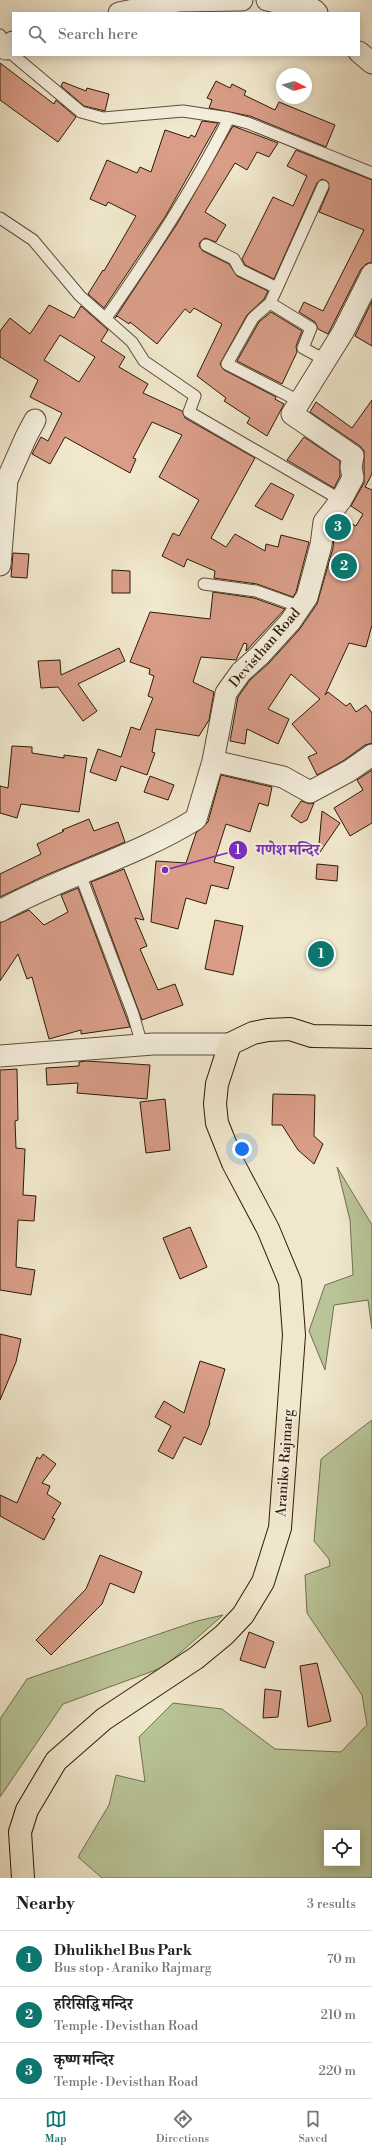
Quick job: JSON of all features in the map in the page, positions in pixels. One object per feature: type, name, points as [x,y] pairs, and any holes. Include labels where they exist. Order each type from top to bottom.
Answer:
[{"type":"highway","points":[[230,1044],[253,1033],[268,1030],[290,1029],[312,1036],[372,1037]]},
{"type":"highway","name":"Araniko Rajmarg","points":[[23,1878],[20,1832],[27,1810],[56,1761],[121,1707],[196,1658],[224,1635],[243,1615],[263,1582],[280,1528],[294,1335],[290,1282],[268,1229],[233,1163],[216,1123],[215,1104],[217,1084],[230,1044]]},
{"type":"street","points":[[124,12],[178,1],[242,0]]},
{"type":"street","points":[[268,0],[314,10],[316,12]]},
{"type":"street","points":[[360,53],[372,63]]},
{"type":"street","name":"Devisthan Road","points":[[0,911],[27,896],[168,836],[196,819],[213,761],[226,693],[241,672],[274,640],[301,607],[307,597],[321,545],[324,522],[341,500],[353,478],[351,467],[352,456],[292,414],[344,332],[370,282]]},
{"type":"street","points":[[0,565],[7,480],[26,437],[36,420]]},
{"type":"street","points":[[213,761],[283,777],[310,792],[349,771],[372,755]]},
{"type":"street","points":[[0,1056],[142,1045],[230,1044]]},
{"type":"lane","points":[[19,56],[81,112],[103,118],[183,111],[229,118],[255,126],[372,173]]},
{"type":"lane","points":[[106,318],[145,262],[209,159],[229,118]]},
{"type":"lane","points":[[299,401],[227,364],[253,318],[270,303],[324,186]]},
{"type":"lane","points":[[0,218],[33,240],[80,296],[132,342],[144,361],[195,396],[189,412],[341,500]]},
{"type":"lane","points":[[206,245],[234,259],[240,270],[277,288]]},
{"type":"lane","points":[[270,303],[311,328],[303,348],[326,361]]},
{"type":"lane","points":[[204,584],[256,591],[301,607]]},
{"type":"lane","points":[[80,874],[133,1014],[142,1045]]},
{"type":"green space","points":[[337,1167],[372,1225],[372,1329],[368,1300],[334,1305],[325,1370],[309,1331],[325,1285],[353,1275],[350,1220]]},
{"type":"green space","points":[[372,1420],[372,1878],[102,1878],[78,1857],[109,1805],[116,1775],[145,1782],[139,1737],[173,1703],[222,1709],[275,1749],[341,1752],[367,1725],[362,1695],[307,1613],[305,1575],[330,1566],[329,1559],[314,1541],[321,1459]]},
{"type":"green space","points":[[223,1615],[164,1667],[63,1704],[0,1797],[0,1719],[27,1679],[197,1621]]},
{"type":"building","points":[[0,63],[54,104],[56,100],[76,117],[58,142],[0,100]]},
{"type":"building","points":[[216,81],[230,88],[232,84],[246,91],[244,95],[275,110],[278,104],[284,104],[335,125],[326,147],[250,116],[209,108],[212,100],[207,98]]},
{"type":"building","points":[[63,82],[86,91],[87,88],[109,94],[105,111],[84,106],[61,86]]},
{"type":"building","points":[[202,121],[218,123],[165,217],[104,308],[88,294],[103,270],[104,271],[136,216],[108,202],[106,206],[90,199],[107,160],[137,173],[140,167],[151,172],[165,130],[189,138],[191,135],[195,137]]},
{"type":"building","points":[[233,126],[278,143],[269,157],[257,152],[247,170],[235,163],[205,212],[226,225],[216,242],[205,238],[200,242],[199,246],[203,251],[229,264],[237,276],[268,291],[264,299],[247,315],[220,364],[224,370],[276,397],[275,399],[284,404],[267,436],[247,423],[250,418],[224,401],[226,398],[197,376],[222,324],[194,308],[190,313],[185,309],[157,344],[130,322],[129,324],[117,316],[115,318],[177,224]]},
{"type":"building","points":[[296,150],[372,180],[372,262],[366,264],[361,269],[328,334],[318,329],[315,322],[299,312],[304,302],[323,311],[364,230],[319,212],[329,189],[328,182],[322,179],[317,183],[274,279],[245,265],[242,259],[273,197],[293,206],[307,176],[287,166]]},
{"type":"building","points":[[372,301],[372,346],[355,336]]},
{"type":"building","points":[[49,305],[74,318],[81,306],[108,330],[101,341],[125,357],[119,367],[148,384],[143,393],[182,411],[185,418],[255,458],[211,538],[226,547],[235,534],[265,551],[266,544],[278,547],[281,535],[309,542],[296,592],[293,597],[257,584],[214,578],[215,571],[187,559],[184,567],[162,556],[173,533],[179,536],[199,500],[159,477],[182,435],[152,422],[133,458],[136,459],[130,473],[65,437],[50,464],[32,454],[41,437],[48,441],[62,413],[30,397],[38,380],[0,357],[0,331],[10,318],[30,334]],"holes":[[[60,335],[95,357],[79,382],[44,360]]]},
{"type":"building","points":[[271,312],[302,331],[296,346],[297,352],[282,384],[237,361],[259,322]]},
{"type":"building","points":[[372,400],[372,474],[365,487],[372,490],[372,625],[366,647],[349,643],[325,695],[328,692],[346,706],[350,703],[356,712],[366,705],[372,713],[372,743],[365,745],[343,761],[317,775],[308,757],[317,753],[292,724],[320,699],[291,674],[268,709],[289,719],[278,744],[247,729],[245,744],[230,741],[238,697],[250,680],[269,663],[299,630],[317,604],[333,548],[335,527],[342,519],[356,526],[363,514],[351,506],[364,483],[364,451],[360,446],[310,412],[316,402],[352,428]]},
{"type":"building","points":[[304,437],[340,461],[340,476],[334,488],[287,460]]},
{"type":"building","points":[[271,483],[294,495],[282,520],[255,506]]},
{"type":"building","points":[[13,553],[29,554],[27,578],[11,577]]},
{"type":"building","points":[[112,570],[130,571],[130,593],[112,593]]},
{"type":"building","points":[[213,592],[254,598],[285,609],[246,651],[247,644],[244,643],[236,660],[201,657],[193,682],[214,692],[209,720],[199,736],[156,729],[152,752],[155,753],[147,775],[121,766],[116,781],[90,772],[98,749],[121,757],[131,727],[140,730],[153,698],[148,696],[154,676],[149,674],[150,669],[130,662],[150,612],[210,619]]},
{"type":"building","points":[[119,648],[125,661],[78,684],[97,711],[83,721],[58,687],[41,688],[38,661],[60,660],[61,675]]},
{"type":"building","points":[[12,746],[32,747],[32,753],[64,758],[64,755],[87,758],[79,812],[21,804],[17,818],[0,813],[0,786],[8,788]]},
{"type":"building","points":[[372,770],[372,823],[350,836],[334,808],[363,790],[357,780]]},
{"type":"building","points":[[221,775],[272,787],[268,806],[259,803],[250,832],[226,824],[214,862],[234,867],[228,889],[211,885],[206,904],[186,898],[178,929],[151,922],[156,861],[186,863],[196,833],[208,822]]},
{"type":"building","points":[[150,776],[174,785],[168,800],[144,792]]},
{"type":"building","points":[[301,801],[310,804],[314,803],[307,820],[301,823],[291,816]]},
{"type":"building","points":[[322,811],[340,823],[318,855]]},
{"type":"building","points":[[89,819],[94,831],[118,822],[125,842],[44,876],[0,897],[0,874],[41,854],[37,844],[64,831],[62,830]]},
{"type":"building","points":[[317,864],[338,866],[337,881],[316,879]]},
{"type":"building","points":[[124,869],[144,920],[135,918],[147,946],[140,949],[158,990],[175,984],[183,1005],[142,1020],[91,882]]},
{"type":"building","points":[[78,888],[130,1027],[81,1034],[81,1030],[49,1039],[32,977],[27,979],[18,954],[0,981],[0,923],[29,910],[44,925],[68,912],[61,895]]},
{"type":"building","points":[[215,920],[243,926],[233,975],[205,969]]},
{"type":"building","points":[[86,1061],[150,1065],[147,1099],[77,1093],[78,1083],[47,1085],[46,1068],[79,1066],[79,1062]]},
{"type":"building","points":[[17,1069],[18,1120],[15,1121],[16,1148],[25,1149],[23,1195],[36,1196],[34,1221],[18,1220],[16,1267],[35,1270],[31,1295],[0,1290],[0,1070]]},
{"type":"building","points":[[273,1094],[315,1095],[314,1136],[323,1144],[314,1164],[298,1150],[282,1125],[272,1125]]},
{"type":"building","points":[[165,1099],[170,1150],[146,1153],[140,1102]]},
{"type":"building","points":[[190,1227],[207,1267],[180,1279],[163,1238]]},
{"type":"building","points":[[0,1334],[21,1339],[16,1362],[0,1400]]},
{"type":"building","points":[[200,1361],[225,1369],[210,1423],[201,1445],[184,1437],[173,1459],[158,1451],[171,1426],[155,1417],[164,1401],[184,1413]]},
{"type":"building","points":[[43,1454],[56,1464],[42,1483],[50,1486],[47,1494],[61,1503],[52,1518],[55,1519],[44,1540],[0,1516],[0,1495],[17,1503],[37,1457],[40,1459]]},
{"type":"building","points":[[100,1555],[142,1572],[134,1593],[110,1583],[102,1604],[51,1655],[36,1640],[86,1589]]},
{"type":"building","points":[[249,1632],[274,1642],[265,1668],[240,1660]]},
{"type":"building","points":[[317,1663],[331,1721],[308,1727],[300,1666]]},
{"type":"building","points":[[265,1689],[281,1691],[278,1717],[263,1718]]},
{"type":"place","name":"कृष्ण मन्दिर","points":[[338,527]]},
{"type":"place","name":"हरिसिद्धि मन्दिर","points":[[344,566]]},
{"type":"place","name":"गणेश मन्दिर","points":[[165,870]]},
{"type":"place","name":"Dhulikhel Bus Park","points":[[321,954]]}]
